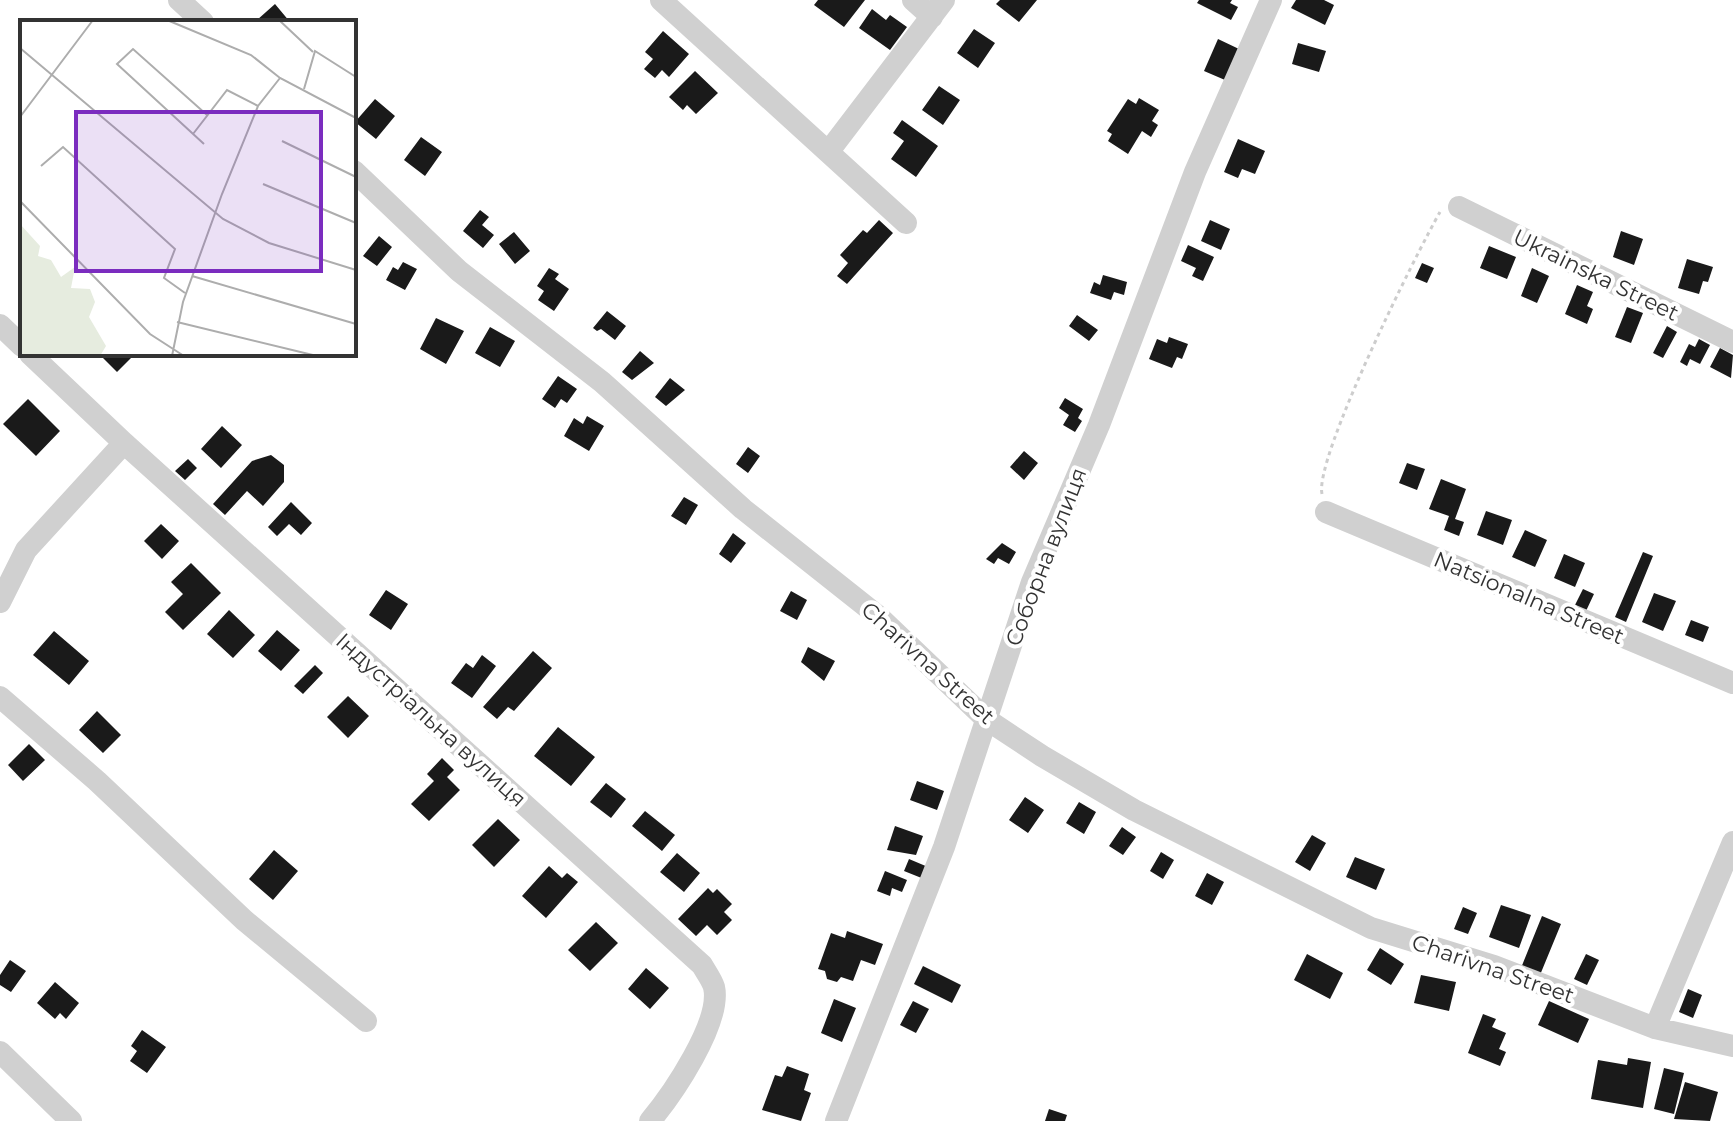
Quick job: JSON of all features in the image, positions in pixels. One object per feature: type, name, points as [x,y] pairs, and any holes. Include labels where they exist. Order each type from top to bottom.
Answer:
[{"type":"street","points":[[179,0],[201,20]]},
{"type":"street","points":[[661,0],[906,223]]},
{"type":"street","points":[[829,151],[938,8],[913,0]]},
{"type":"street","name":"Соборна вулиця","points":[[836,1121],[944,847],[1032,582],[1099,425],[1137,316],[1195,172],[1271,0]]},
{"type":"street","name":"Charivna Street","points":[[356,173],[459,271],[602,382],[743,509],[878,616],[986,719],[1134,810],[1371,928],[1494,966],[1655,1028],[1733,1046]]},
{"type":"street","name":"Ukrainska Street","points":[[1459,207],[1733,342]]},
{"type":"street","points":[[0,325],[20,344]]},
{"type":"street","name":"Індустріальна вулиця","points":[[32,356],[124,443],[702,965],[714,988],[712,1021],[664,1105],[650,1121]]},
{"type":"street","points":[[0,602],[26,550],[124,443]]},
{"type":"street","name":"Natsionalna Street","points":[[1326,512],[1731,678]]},
{"type":"street","points":[[0,697],[97,781],[244,920],[366,1021]]},
{"type":"street","points":[[1655,1028],[1733,842]]},
{"type":"street","points":[[0,1052],[71,1121]]},
{"type":"path","points":[[1326,512],[1320,486],[1326,458],[1348,405],[1416,254],[1441,210],[1459,207]]},
{"type":"building","points":[[818,0],[865,0],[844,27],[814,5]]},
{"type":"building","points":[[1000,0],[1037,0],[1019,22],[996,4]]},
{"type":"building","points":[[1199,0],[1232,0],[1230,3],[1238,7],[1231,20],[1197,3]]},
{"type":"building","points":[[1296,0],[1324,0],[1334,5],[1325,25],[1291,8]]},
{"type":"building","points":[[275,4],[288,20],[257,20]]},
{"type":"building","points":[[872,9],[886,20],[890,15],[907,27],[890,50],[859,28]]},
{"type":"building","points":[[974,29],[995,43],[978,68],[957,53]]},
{"type":"building","points":[[663,31],[689,54],[669,77],[662,70],[655,78],[644,69],[653,59],[645,52]]},
{"type":"building","points":[[1218,39],[1239,49],[1225,80],[1204,71]]},
{"type":"building","points":[[1298,43],[1326,51],[1319,72],[1292,64]]},
{"type":"building","points":[[695,71],[718,93],[696,114],[687,105],[683,110],[669,97]]},
{"type":"building","points":[[939,86],[960,100],[943,125],[922,110]]},
{"type":"building","points":[[1139,98],[1159,110],[1152,121],[1158,125],[1151,137],[1142,131],[1128,154],[1108,141],[1112,134],[1107,131],[1128,99],[1136,104]]},
{"type":"building","points":[[375,99],[395,116],[376,139],[356,121]]},
{"type":"building","points":[[902,120],[938,146],[916,177],[891,159],[904,141],[893,133]]},
{"type":"building","points":[[421,137],[442,152],[425,176],[404,160]]},
{"type":"building","points":[[1238,139],[1265,151],[1255,174],[1242,169],[1238,178],[1224,172]]},
{"type":"building","points":[[480,210],[489,217],[482,225],[494,235],[483,248],[463,231]]},
{"type":"building","points":[[879,220],[893,233],[847,284],[837,276],[848,263],[840,255],[863,230],[867,233]]},
{"type":"building","points":[[1210,220],[1230,229],[1221,250],[1201,241]]},
{"type":"building","points":[[1621,231],[1643,239],[1634,265],[1613,257]]},
{"type":"building","points":[[514,232],[530,251],[515,264],[499,244]]},
{"type":"building","points":[[379,236],[392,247],[377,266],[363,256]]},
{"type":"building","points":[[1188,245],[1214,257],[1203,281],[1192,276],[1196,268],[1181,261]]},
{"type":"building","points":[[1489,246],[1516,257],[1507,279],[1480,268]]},
{"type":"building","points":[[1687,259],[1713,267],[1708,282],[1703,281],[1699,294],[1678,288]]},
{"type":"building","points":[[403,262],[417,269],[405,290],[386,280],[393,267],[398,270]]},
{"type":"building","points":[[1422,263],[1434,268],[1427,283],[1415,278]]},
{"type":"building","points":[[549,268],[559,274],[555,279],[569,289],[554,311],[538,300],[544,291],[537,286]]},
{"type":"building","points":[[1532,268],[1549,276],[1537,303],[1521,296]]},
{"type":"building","points":[[1103,275],[1127,282],[1124,295],[1114,292],[1111,300],[1090,293],[1094,282],[1100,285]]},
{"type":"building","points":[[1577,285],[1593,292],[1587,306],[1593,309],[1587,324],[1565,314]]},
{"type":"building","points":[[1627,307],[1643,313],[1631,343],[1615,337]]},
{"type":"building","points":[[607,311],[626,326],[615,340],[601,329],[597,331],[593,328]]},
{"type":"building","points":[[1077,315],[1098,330],[1089,341],[1069,326]]},
{"type":"building","points":[[436,318],[464,331],[446,364],[420,349]]},
{"type":"building","points":[[1667,326],[1677,332],[1663,358],[1653,353]]},
{"type":"building","points":[[490,327],[515,341],[500,367],[475,353]]},
{"type":"building","points":[[1169,337],[1188,344],[1182,359],[1177,357],[1172,368],[1149,359],[1157,339],[1167,343]]},
{"type":"building","points":[[1699,339],[1710,345],[1700,364],[1690,359],[1687,366],[1680,362],[1689,344],[1695,347]]},
{"type":"building","points":[[1720,348],[1733,355],[1731,378],[1710,367]]},
{"type":"building","points":[[640,351],[654,363],[632,380],[622,372]]},
{"type":"building","points":[[101,356],[133,356],[117,372]]},
{"type":"building","points":[[558,376],[577,389],[567,403],[561,399],[555,408],[542,399]]},
{"type":"building","points":[[670,378],[685,390],[666,406],[655,397]]},
{"type":"building","points":[[1065,398],[1083,409],[1078,418],[1082,421],[1075,432],[1063,425],[1069,415],[1059,408]]},
{"type":"building","points":[[28,399],[60,431],[36,456],[3,424]]},
{"type":"building","points":[[587,416],[604,426],[589,451],[564,436],[574,418],[583,424]]},
{"type":"building","points":[[222,426],[242,445],[221,468],[201,449]]},
{"type":"building","points":[[748,447],[760,456],[748,473],[736,464]]},
{"type":"building","points":[[1024,451],[1038,463],[1024,480],[1010,467]]},
{"type":"building","points":[[271,455],[284,465],[284,482],[263,506],[247,491],[225,515],[213,504],[252,461]]},
{"type":"building","points":[[188,459],[197,468],[185,480],[175,471]]},
{"type":"building","points":[[1407,463],[1425,469],[1417,490],[1399,483]]},
{"type":"building","points":[[1441,479],[1466,489],[1455,519],[1464,522],[1459,536],[1444,530],[1449,516],[1429,509]]},
{"type":"building","points":[[684,497],[698,505],[686,525],[671,516]]},
{"type":"building","points":[[291,502],[312,523],[301,535],[289,524],[277,536],[268,527]]},
{"type":"building","points":[[1486,511],[1512,520],[1503,545],[1477,535]]},
{"type":"building","points":[[161,524],[179,541],[162,559],[144,541]]},
{"type":"building","points":[[1525,530],[1547,540],[1535,567],[1512,557]]},
{"type":"building","points":[[733,533],[746,543],[731,563],[719,554]]},
{"type":"building","points":[[1002,543],[1016,552],[1009,564],[998,558],[994,564],[986,559]]},
{"type":"building","points":[[1643,552],[1653,556],[1626,622],[1615,617]]},
{"type":"building","points":[[1564,554],[1585,563],[1575,587],[1554,578]]},
{"type":"building","points":[[191,563],[221,593],[183,630],[165,612],[183,594],[171,582]]},
{"type":"building","points":[[1583,589],[1594,594],[1586,611],[1575,605]]},
{"type":"building","points":[[386,590],[408,604],[391,630],[369,615]]},
{"type":"building","points":[[791,591],[807,600],[797,620],[780,611]]},
{"type":"building","points":[[1654,593],[1676,601],[1663,631],[1642,622]]},
{"type":"building","points":[[229,610],[255,635],[233,658],[207,634]]},
{"type":"building","points":[[1691,620],[1709,627],[1703,642],[1685,635]]},
{"type":"building","points":[[277,630],[300,650],[281,671],[258,651]]},
{"type":"building","points":[[54,631],[89,661],[69,685],[33,655]]},
{"type":"building","points":[[808,647],[835,661],[824,681],[801,662]]},
{"type":"building","points":[[533,651],[552,668],[514,711],[508,707],[497,719],[483,707]]},
{"type":"building","points":[[482,655],[496,666],[472,698],[451,683],[466,663],[473,668]]},
{"type":"building","points":[[315,665],[323,673],[303,694],[294,686]]},
{"type":"building","points":[[348,696],[369,716],[348,738],[327,717]]},
{"type":"building","points":[[97,711],[121,735],[103,753],[79,730]]},
{"type":"building","points":[[558,727],[595,757],[571,786],[534,756]]},
{"type":"building","points":[[29,744],[45,760],[23,781],[8,765]]},
{"type":"building","points":[[442,758],[454,770],[447,777],[460,790],[429,821],[411,804],[434,781],[427,774]]},
{"type":"building","points":[[917,781],[944,791],[937,810],[910,800]]},
{"type":"building","points":[[606,783],[626,799],[611,818],[590,802]]},
{"type":"building","points":[[1025,797],[1044,810],[1028,833],[1009,820]]},
{"type":"building","points":[[1079,802],[1096,812],[1084,834],[1066,823]]},
{"type":"building","points":[[645,811],[675,835],[662,851],[632,826]]},
{"type":"building","points":[[498,819],[520,840],[494,867],[472,845]]},
{"type":"building","points":[[895,826],[923,836],[916,855],[887,850]]},
{"type":"building","points":[[1122,827],[1136,837],[1123,855],[1109,846]]},
{"type":"building","points":[[1312,835],[1326,843],[1310,871],[1295,862]]},
{"type":"building","points":[[274,850],[298,871],[273,900],[249,879]]},
{"type":"building","points":[[1161,852],[1174,860],[1163,879],[1150,871]]},
{"type":"building","points":[[677,853],[700,873],[684,892],[660,872]]},
{"type":"building","points":[[1355,857],[1385,869],[1376,890],[1346,877]]},
{"type":"building","points":[[909,859],[928,867],[924,879],[904,871]]},
{"type":"building","points":[[549,866],[562,878],[567,873],[578,882],[546,918],[522,896]]},
{"type":"building","points":[[885,871],[907,880],[902,892],[892,888],[890,896],[877,891]]},
{"type":"building","points":[[1207,873],[1224,882],[1212,905],[1195,896]]},
{"type":"building","points":[[708,888],[713,893],[717,889],[732,904],[724,912],[732,920],[717,935],[707,925],[696,936],[678,919]]},
{"type":"building","points":[[1501,905],[1531,915],[1519,948],[1489,937]]},
{"type":"building","points":[[1463,907],[1477,913],[1468,934],[1454,929]]},
{"type":"building","points":[[1542,916],[1561,924],[1540,975],[1521,968]]},
{"type":"building","points":[[596,922],[618,943],[590,971],[568,950]]},
{"type":"building","points":[[847,931],[883,944],[875,965],[861,960],[853,981],[841,977],[837,982],[827,979],[825,971],[818,969],[831,933],[845,938]]},
{"type":"building","points":[[1380,948],[1404,964],[1391,985],[1367,970]]},
{"type":"building","points":[[1307,954],[1343,973],[1330,999],[1294,980]]},
{"type":"building","points":[[1586,954],[1599,960],[1587,985],[1574,979]]},
{"type":"building","points":[[10,960],[26,971],[11,992],[0,985],[0,975]]},
{"type":"building","points":[[923,966],[961,985],[952,1003],[914,984]]},
{"type":"building","points":[[646,968],[669,988],[650,1009],[628,989]]},
{"type":"building","points":[[1421,975],[1456,982],[1449,1011],[1414,1003]]},
{"type":"building","points":[[55,982],[79,1003],[66,1019],[60,1013],[55,1019],[37,1003]]},
{"type":"building","points":[[1688,989],[1702,995],[1693,1018],[1679,1012]]},
{"type":"building","points":[[834,999],[856,1008],[842,1042],[821,1033]]},
{"type":"building","points":[[913,1001],[929,1009],[916,1033],[900,1025]]},
{"type":"building","points":[[1549,1001],[1589,1019],[1578,1043],[1538,1025]]},
{"type":"building","points":[[1483,1014],[1496,1019],[1492,1027],[1506,1033],[1499,1049],[1506,1052],[1500,1066],[1468,1053]]},
{"type":"building","points":[[142,1030],[166,1047],[147,1073],[130,1061],[137,1051],[131,1046]]},
{"type":"building","points":[[1628,1058],[1651,1062],[1643,1108],[1591,1099],[1598,1060],[1627,1065]]},
{"type":"building","points":[[787,1066],[809,1074],[804,1090],[811,1093],[801,1121],[762,1110],[775,1075],[782,1077]]},
{"type":"building","points":[[1664,1068],[1684,1073],[1674,1114],[1654,1109]]},
{"type":"building","points":[[1685,1082],[1718,1092],[1710,1121],[1674,1119]]},
{"type":"building","points":[[1049,1109],[1067,1115],[1065,1121],[1045,1121]]}]
